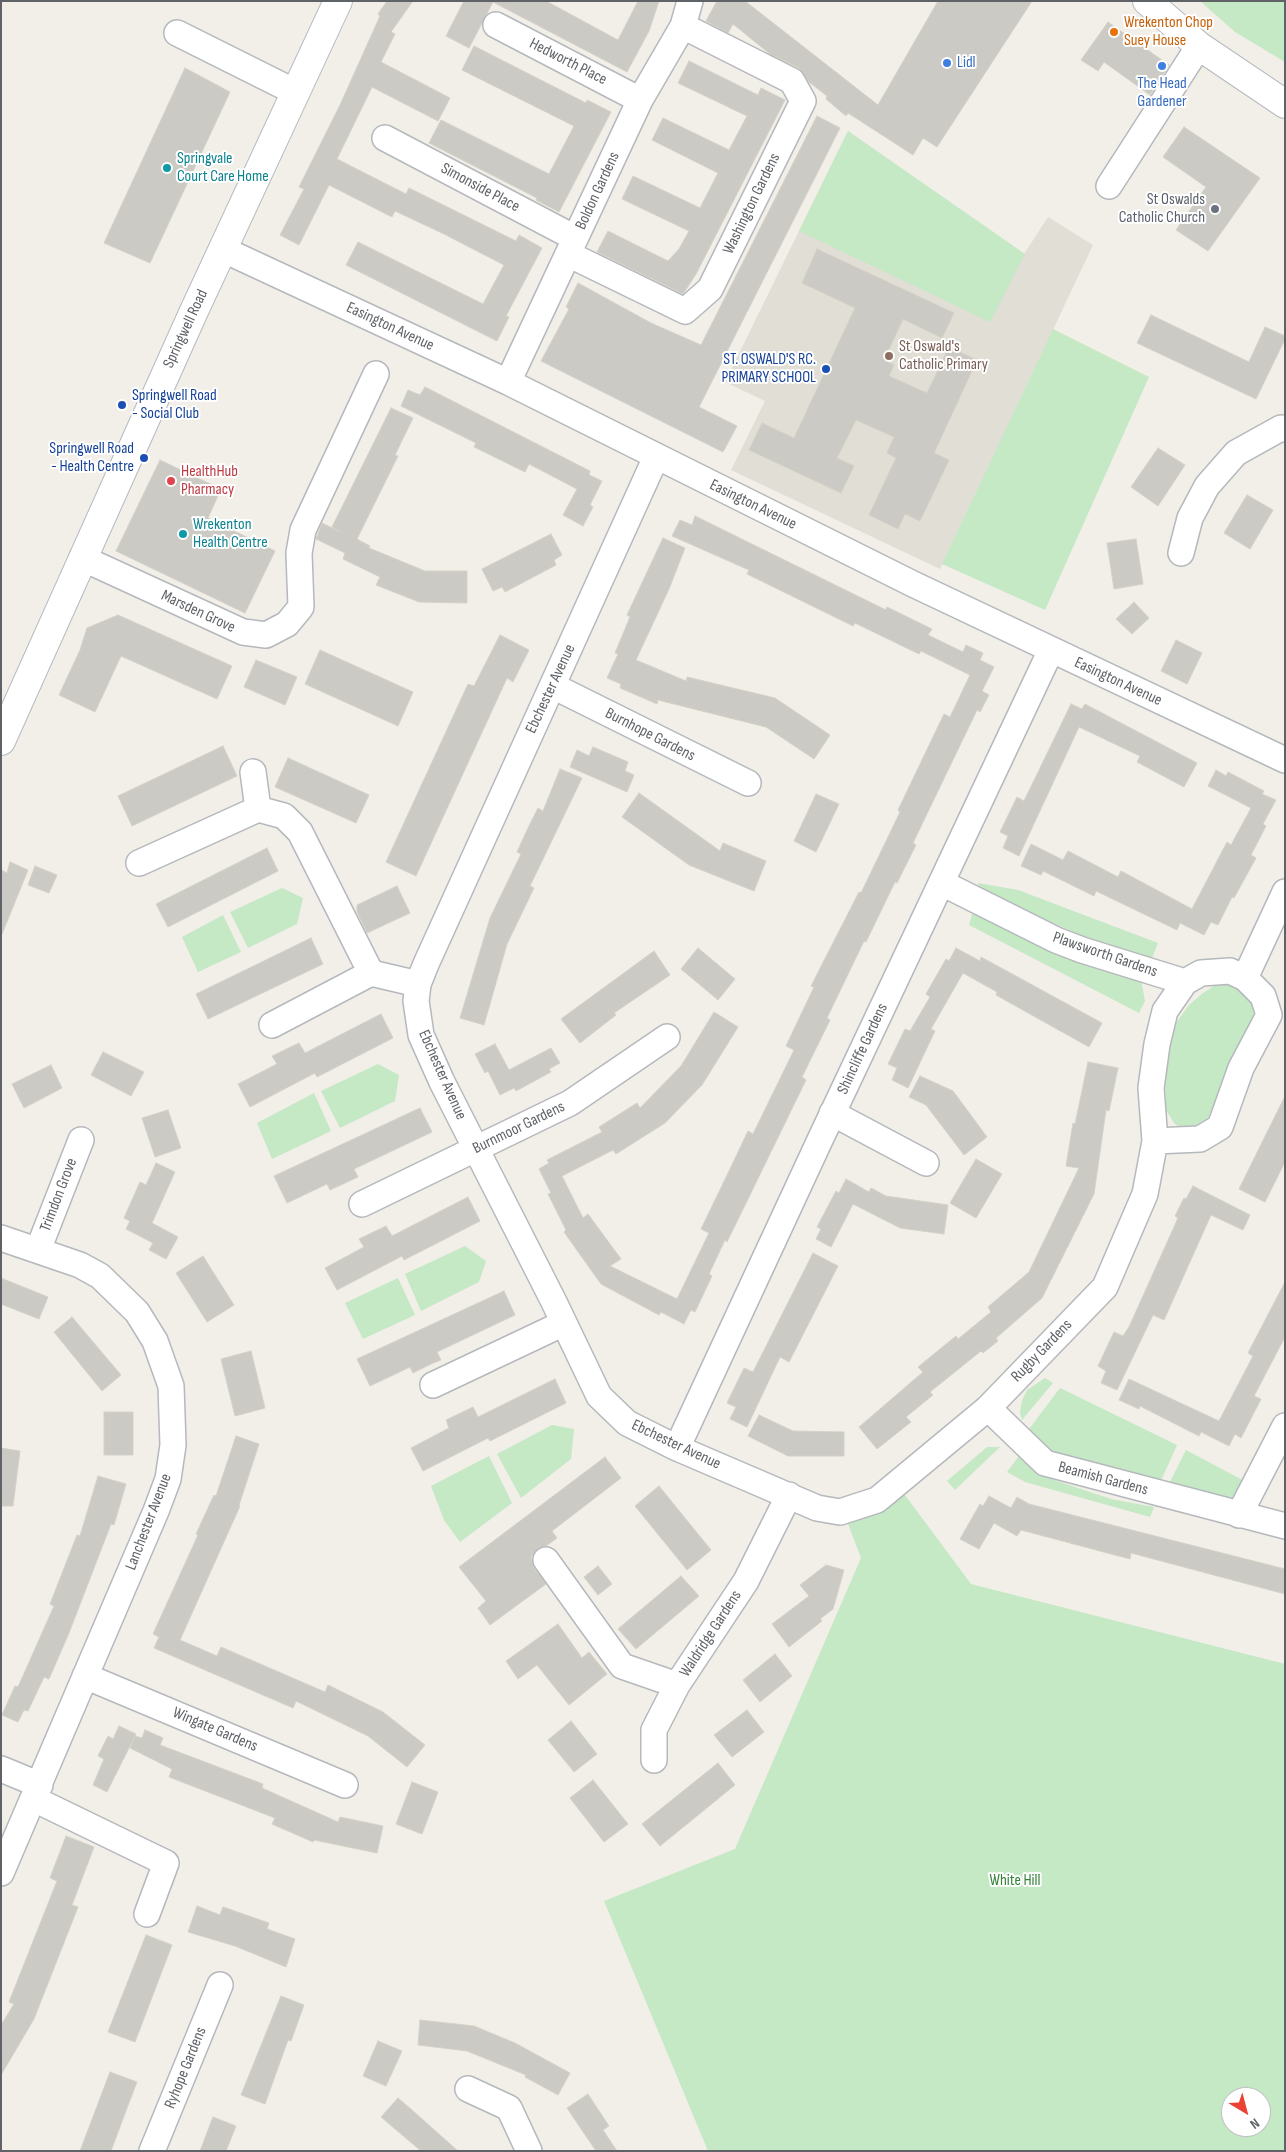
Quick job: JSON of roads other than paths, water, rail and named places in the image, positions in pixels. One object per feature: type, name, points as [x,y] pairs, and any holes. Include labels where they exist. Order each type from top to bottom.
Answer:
[{"type":"main road","name":"Springwell Road","points":[[1,741],[222,249],[338,1]]},
{"type":"main road","points":[[1147,1],[1199,46],[1285,104]]},
{"type":"street","name":"Boldon Gardens","points":[[508,382],[640,100],[683,26],[690,1]]},
{"type":"street","name":"Hedworth Place","points":[[496,25],[640,100]]},
{"type":"street","name":"Washington Gardens","points":[[572,246],[685,311],[710,290],[802,101],[792,81],[683,26]]},
{"type":"street","points":[[177,33],[295,92]]},
{"type":"street","points":[[1109,186],[1199,46]]},
{"type":"street","name":"Simonside Place","points":[[385,138],[572,246]]},
{"type":"street","name":"Easington Avenue","points":[[222,249],[508,382],[656,458],[1051,650],[1285,760]]},
{"type":"street","name":"Marsden Grove","points":[[82,558],[243,632],[266,635],[287,624],[301,607],[299,553],[303,530],[376,374]]},
{"type":"street","points":[[1181,553],[1190,518],[1207,486],[1236,453],[1280,428],[1285,429]]},
{"type":"street","name":"Ebchester Avenue","points":[[656,458],[418,984],[416,1002],[421,1035],[442,1082],[564,1323],[598,1396],[627,1423],[677,1448],[817,1508],[840,1512],[856,1508]]},
{"type":"street","name":"Shincliffe Gardens","points":[[677,1448],[832,1113],[1051,650]]},
{"type":"street","name":"Burnhope Gardens","points":[[553,686],[748,783]]},
{"type":"street","points":[[253,772],[258,808]]},
{"type":"street","points":[[139,863],[258,808],[284,816],[300,832],[371,973]]},
{"type":"street","name":"Plawsworth Gardens","points":[[942,883],[1056,940],[1185,982]]},
{"type":"street","points":[[1245,978],[1285,892]]},
{"type":"street","points":[[1155,1141],[1200,1140],[1220,1127],[1240,1068],[1269,1015],[1263,996],[1245,978],[1230,971],[1201,973],[1185,982]]},
{"type":"street","points":[[272,1025],[371,973],[418,984]]},
{"type":"street","name":"Rugby Gardens","points":[[856,1508],[877,1500],[988,1408],[1105,1287],[1145,1194],[1155,1141],[1151,1088],[1157,1044],[1165,1011],[1185,982]]},
{"type":"street","name":"Burnmoor Gardens","points":[[362,1204],[570,1103],[667,1037]]},
{"type":"street","points":[[832,1113],[926,1163]]},
{"type":"street","name":"Trimdon Grove","points":[[38,1250],[81,1140]]},
{"type":"street","name":"Lanchester Avenue","points":[[1,1238],[80,1265],[100,1276],[120,1293],[137,1312],[155,1341],[171,1386],[173,1445],[168,1479],[37,1792],[1,1873]]},
{"type":"street","points":[[433,1384],[564,1323]]},
{"type":"street","name":"Beamish Gardens","points":[[988,1408],[1045,1463],[1285,1526]]},
{"type":"street","points":[[1239,1515],[1285,1426]]},
{"type":"street","name":"Waldridge Gardens","points":[[546,1560],[622,1666],[678,1684],[746,1580],[789,1495]]},
{"type":"street","name":"Wingate Gardens","points":[[85,1676],[345,1785]]},
{"type":"street","points":[[654,1760],[654,1730],[678,1684]]},
{"type":"street","points":[[1,1769],[37,1792],[166,1863],[147,1914]]},
{"type":"street","name":"Ryhope Gardens","points":[[152,2151],[220,1985]]},
{"type":"street","points":[[468,2089],[509,2108],[529,2151]]},
{"type":"place","name":"Wrekenton Chop Suey House","points":[[1114,32]]},
{"type":"place","name":"Lidl","points":[[947,63]]},
{"type":"place","name":"The Head Gardener","points":[[1162,66]]},
{"type":"place","name":"Springvale Court Care Home","points":[[167,168]]},
{"type":"place","name":"St Oswalds Catholic Church","points":[[1215,209]]},
{"type":"place","name":"St Oswald's Catholic Primary","points":[[889,356]]},
{"type":"place","name":"ST. OSWALD'S RC. PRIMARY SCHOOL","points":[[826,369]]},
{"type":"place","name":"Springwell Road - Social Club","points":[[122,405]]},
{"type":"place","name":"Springwell Road - Health Centre","points":[[144,458]]},
{"type":"place","name":"HealthHub Pharmacy","points":[[171,481]]},
{"type":"place","name":"Wrekenton Health Centre","points":[[183,534]]},
{"type":"park label","name":"White Hill","points":[[1015,1881]]}]
